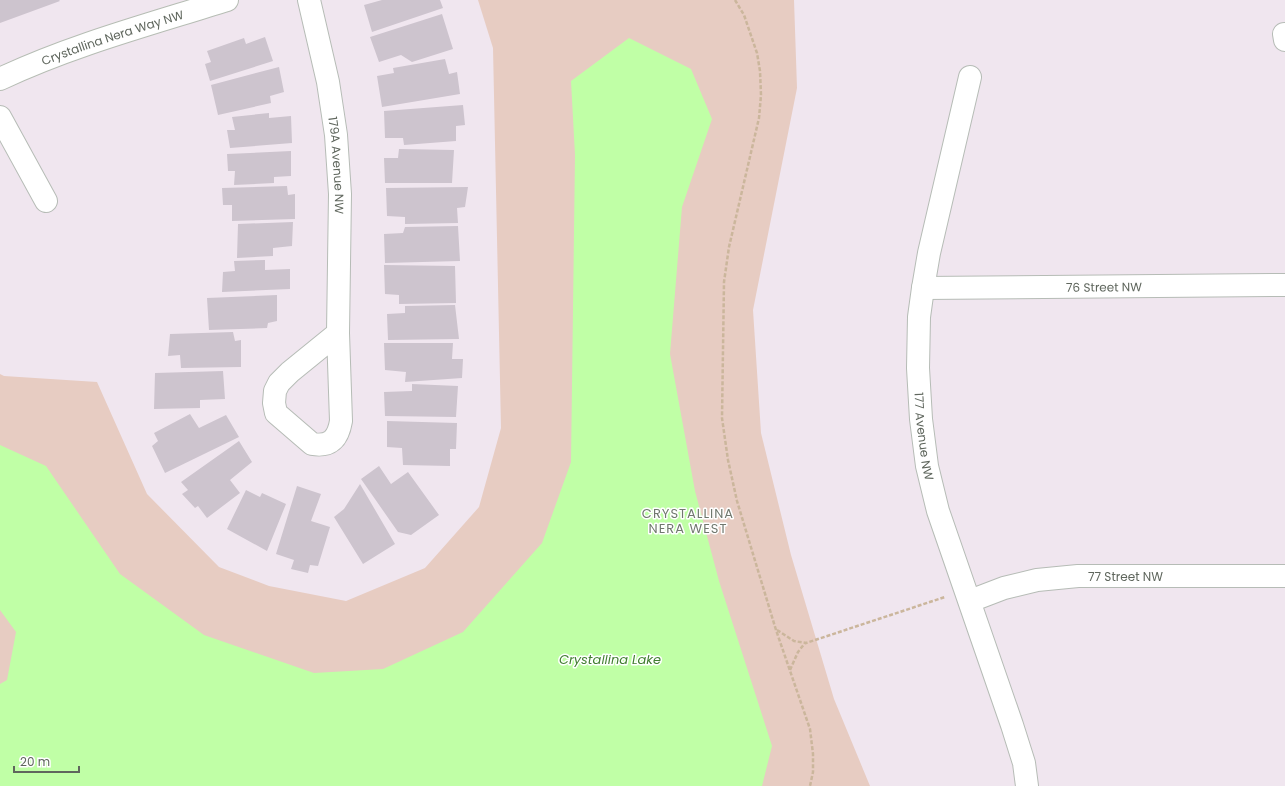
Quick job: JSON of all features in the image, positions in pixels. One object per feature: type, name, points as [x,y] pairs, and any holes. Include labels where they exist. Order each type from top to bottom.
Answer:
[{"type":"street","name":"Crystallina Nera Way NW","points":[[0,79],[25,67],[75,48],[227,0]]},
{"type":"street","name":"179A Avenue NW","points":[[309,0],[328,82],[336,135],[340,194],[338,333],[341,421],[339,432],[334,439],[319,445],[312,444],[276,413],[274,403],[276,391],[280,383],[290,372],[338,333]]},
{"type":"street","name":"177 Avenue NW","points":[[970,77],[930,246],[923,288],[919,317],[918,368],[921,419],[927,466],[959,599],[1024,763],[1027,786]]},
{"type":"street","points":[[0,116],[46,201]]},
{"type":"street","name":"76 Street NW","points":[[923,288],[1285,285]]},
{"type":"street","name":"77 Street NW","points":[[959,599],[1037,580],[1078,576],[1285,576]]},
{"type":"path","points":[[735,0],[744,15],[757,53],[760,71],[761,95],[759,118],[729,247],[724,282],[722,418],[728,460],[737,501],[776,630],[810,729],[813,754],[813,772],[810,786]]},
{"type":"path","points":[[776,630],[794,641],[806,643],[959,599]]},
{"type":"path","points":[[790,670],[798,652],[806,643]]},
{"type":"shaded area","points":[[478,0],[794,0],[797,88],[753,310],[761,433],[791,555],[834,699],[870,786],[0,786],[0,374],[4,376],[97,382],[147,494],[219,567],[269,586],[346,601],[425,568],[479,507],[501,428],[493,48]]},
{"type":"water","name":"Crystallina Lake","points":[[629,38],[691,69],[712,119],[682,207],[670,354],[695,491],[719,581],[772,746],[762,786],[0,786],[0,684],[7,680],[16,632],[0,610],[0,445],[46,466],[120,574],[204,635],[314,673],[383,669],[463,632],[542,543],[571,462],[575,155],[571,81]]},
{"type":"building","points":[[0,0],[59,0],[60,1],[0,23]]},
{"type":"building","points":[[382,0],[440,0],[443,8],[372,32],[364,5]]},
{"type":"building","points":[[442,14],[453,49],[412,62],[401,55],[379,62],[370,37]]},
{"type":"building","points":[[265,37],[273,61],[210,81],[205,64],[211,62],[207,51],[244,38],[246,44]]},
{"type":"building","points":[[445,59],[449,74],[457,72],[460,94],[382,107],[377,76],[394,73],[393,68]]},
{"type":"building","points":[[279,67],[284,92],[270,96],[271,103],[218,115],[211,85]]},
{"type":"building","points":[[463,105],[465,125],[456,126],[456,141],[404,145],[403,138],[385,138],[384,111]]},
{"type":"building","points":[[269,113],[269,118],[291,116],[292,143],[230,148],[227,130],[235,130],[232,117]]},
{"type":"building","points":[[399,149],[454,150],[452,183],[385,183],[384,158],[398,158]]},
{"type":"building","points":[[291,151],[291,176],[274,177],[274,183],[234,185],[235,171],[228,171],[227,154]]},
{"type":"building","points":[[287,186],[288,195],[295,194],[295,219],[232,221],[232,205],[223,205],[222,188]]},
{"type":"building","points":[[468,187],[465,207],[457,208],[458,223],[405,224],[405,217],[387,216],[386,188]]},
{"type":"building","points":[[293,222],[292,246],[273,248],[273,256],[237,258],[238,224]]},
{"type":"building","points":[[458,226],[460,261],[385,263],[384,234],[403,233],[405,227]]},
{"type":"building","points":[[265,260],[265,270],[290,269],[290,289],[222,292],[223,272],[235,271],[234,261]]},
{"type":"building","points":[[384,265],[455,266],[456,303],[399,304],[399,295],[385,294]]},
{"type":"building","points":[[277,295],[277,321],[268,323],[267,328],[209,330],[207,298]]},
{"type":"building","points":[[455,305],[459,339],[388,340],[387,314],[405,313],[405,306]]},
{"type":"building","points":[[233,332],[235,341],[241,340],[241,367],[181,368],[180,355],[168,356],[170,334]]},
{"type":"building","points":[[384,343],[453,343],[452,359],[463,359],[462,378],[405,382],[406,372],[385,370]]},
{"type":"building","points":[[223,371],[225,399],[200,400],[200,408],[154,409],[155,373]]},
{"type":"building","points":[[412,384],[458,386],[456,417],[385,416],[384,392],[412,391]]},
{"type":"building","points":[[190,414],[199,428],[226,415],[239,437],[165,473],[152,446],[158,441],[154,433]]},
{"type":"building","points":[[387,421],[457,423],[456,449],[450,449],[450,466],[403,465],[402,448],[387,447]]},
{"type":"building","points":[[239,441],[252,462],[230,480],[240,493],[207,518],[198,506],[195,508],[182,494],[188,490],[181,482]]},
{"type":"building","points":[[379,466],[391,484],[408,472],[439,515],[411,535],[398,532],[361,479]]},
{"type":"building","points":[[360,484],[395,544],[363,564],[334,517],[344,509]]},
{"type":"building","points":[[297,486],[321,494],[311,521],[330,527],[318,566],[310,565],[308,573],[291,569],[294,560],[276,554]]},
{"type":"building","points":[[246,490],[260,497],[262,493],[286,504],[267,551],[227,529]]},
{"type":"district","name":"CRYSTALLINA NERA WEST","points":[[688,520]]}]
